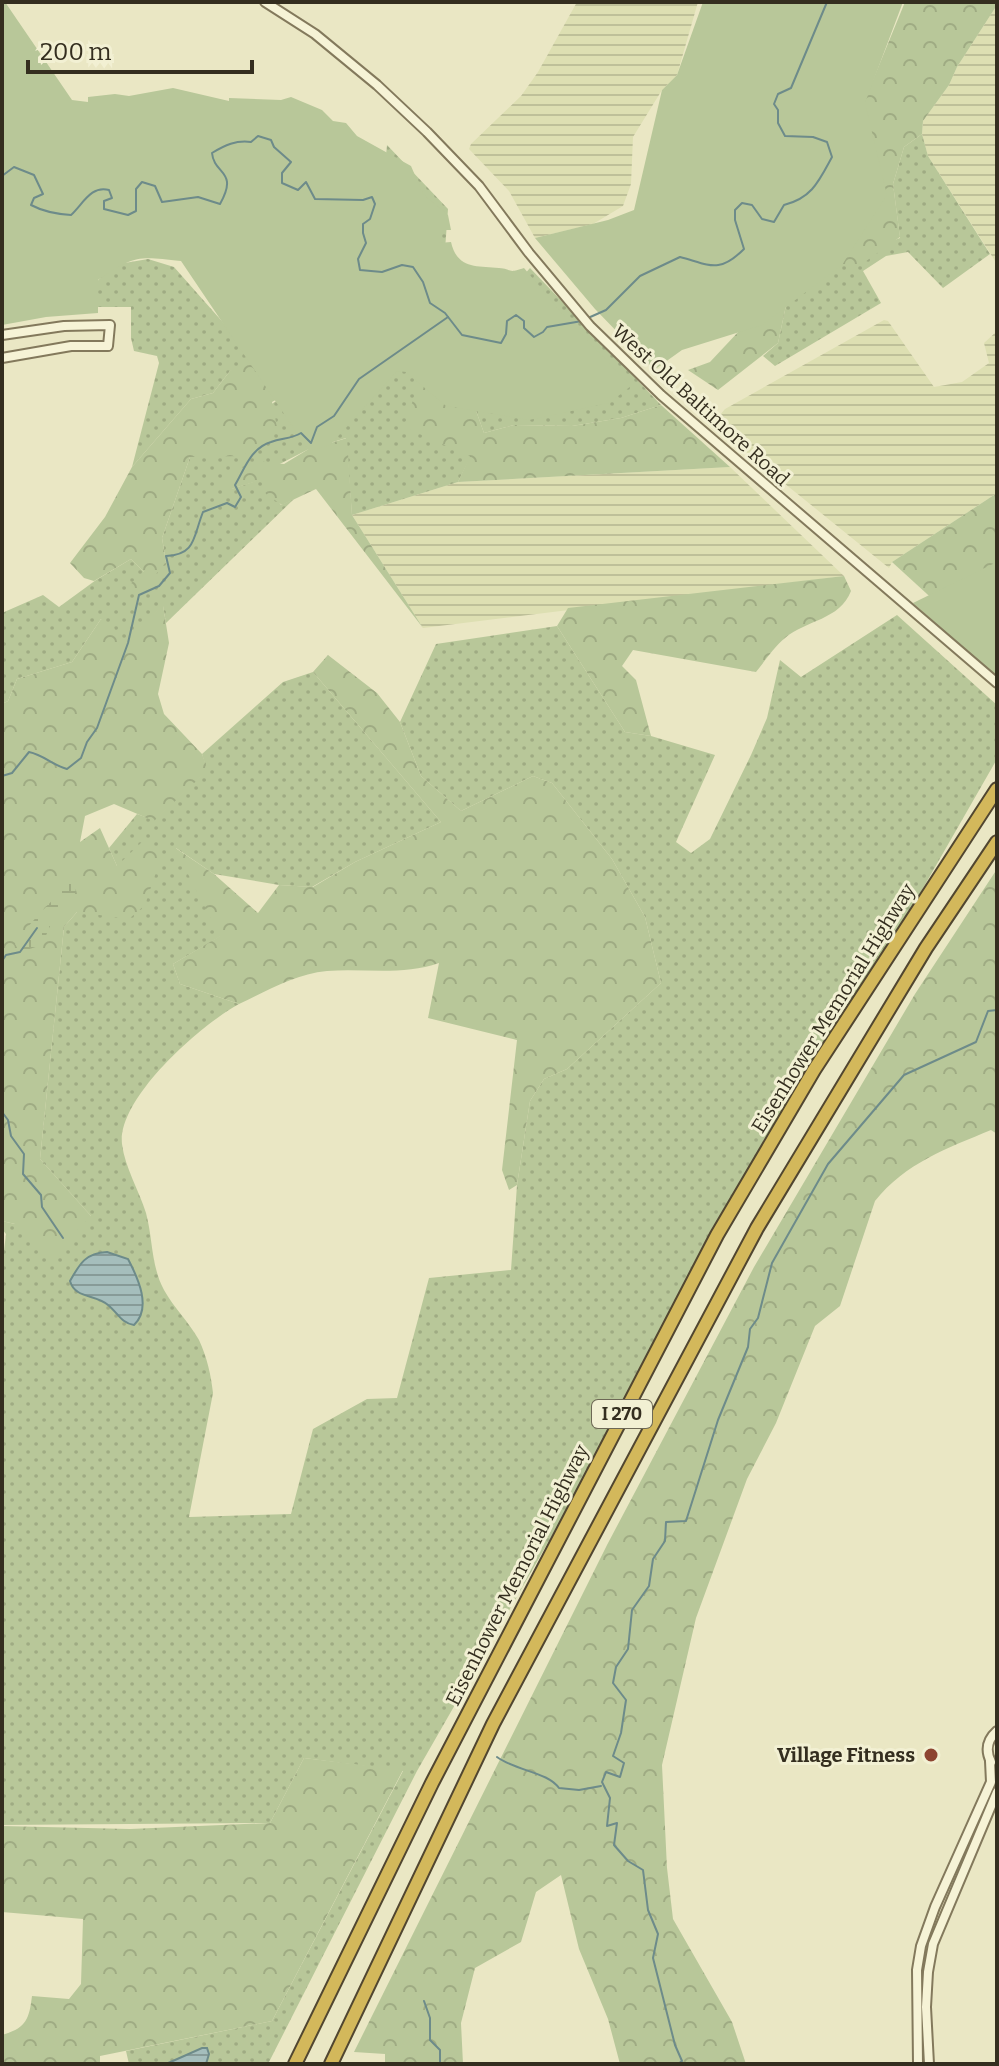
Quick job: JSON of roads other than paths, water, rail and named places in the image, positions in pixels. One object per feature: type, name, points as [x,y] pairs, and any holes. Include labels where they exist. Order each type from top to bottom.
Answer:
[{"type":"highway","name":"Eisenhower Memorial Highway","points":[[295,2064],[432,1783],[717,1235],[814,1070],[997,789]]},
{"type":"highway","name":"I 270","points":[[331,2064],[493,1724],[757,1228],[926,948],[997,842]]},
{"type":"street","name":"West Old Baltimore Road","points":[[265,2],[315,34],[377,85],[427,132],[479,186],[529,253],[590,326],[671,404],[997,683]]},
{"type":"street","points":[[2,335],[64,326],[110,325],[108,346],[71,346],[2,358]]},
{"type":"street","points":[[918,2064],[917,1970],[921,1946],[935,1907],[991,1782],[987,1754],[989,1741],[997,1731]]},
{"type":"street","points":[[990,1761],[997,1768]]},
{"type":"street","points":[[929,2064],[926,2007],[933,1944],[997,1792]]},
{"type":"water","points":[[107,1252],[128,1259],[139,1284],[143,1302],[134,1325],[123,1320],[103,1302],[76,1291],[70,1281],[84,1260]]},
{"type":"water","points":[[207,2048],[209,2054],[206,2064],[166,2064]]},
{"type":"waterway","points":[[588,318],[606,310],[640,276],[680,257],[707,265],[721,265],[735,257],[744,249],[735,220],[735,210],[742,203],[752,205],[762,219],[774,222],[784,205],[801,198],[814,187],[832,157],[827,142],[813,137],[785,136],[774,104],[778,94],[791,88],[827,2]]},
{"type":"waterway","points":[[2,176],[14,167],[34,175],[43,194],[34,198],[31,205],[60,214],[71,215],[88,196],[103,189],[109,190],[112,198],[104,201],[104,209],[128,215],[136,211],[136,189],[142,182],[155,186],[162,202],[198,197],[220,204],[227,185],[212,153],[231,144],[251,142],[258,136],[271,140],[274,147],[291,162],[282,173],[282,183],[298,190],[306,182],[315,199],[363,200],[372,197],[375,204],[370,219],[363,224],[366,243],[358,259],[360,270],[382,272],[402,265],[413,267],[423,282],[430,303],[445,313],[462,335],[501,343],[506,334],[507,321],[516,315],[534,337],[547,327],[582,321]]},
{"type":"waterway","points":[[2,776],[12,773],[29,752],[67,769],[81,758],[97,728],[128,643],[139,595],[159,586],[170,573],[166,556],[176,555],[188,548],[203,512],[227,503],[235,507],[241,497],[235,485],[253,454],[264,445],[301,433],[311,443],[317,427],[334,416],[359,379],[448,317]]},
{"type":"waterway","points":[[2,961],[6,955],[20,952],[37,928]]},
{"type":"waterway","points":[[678,2064],[682,2061],[675,2045],[653,1958],[658,1934],[648,1910],[643,1870],[628,1861],[614,1845],[617,1823],[607,1826],[610,1798],[602,1782],[606,1772],[620,1777],[624,1763],[613,1756],[621,1733],[626,1700],[613,1683],[616,1667],[628,1649],[632,1610],[649,1586],[653,1559],[665,1541],[666,1522],[686,1521],[718,1420],[748,1347],[750,1329],[758,1318],[772,1263],[828,1164],[904,1075],[976,1042],[988,1011],[997,1010]]},
{"type":"waterway","points":[[2,1112],[8,1120],[11,1136],[24,1154],[23,1174],[41,1195],[42,1207],[63,1238]]},
{"type":"waterway","points":[[497,1757],[547,1778],[559,1788],[579,1790],[601,1786]]},
{"type":"waterway","points":[[424,2001],[430,2018],[430,2040],[440,2050],[440,2064]]},
{"type":"place","name":"Village Fitness","points":[[931,1755]]}]
